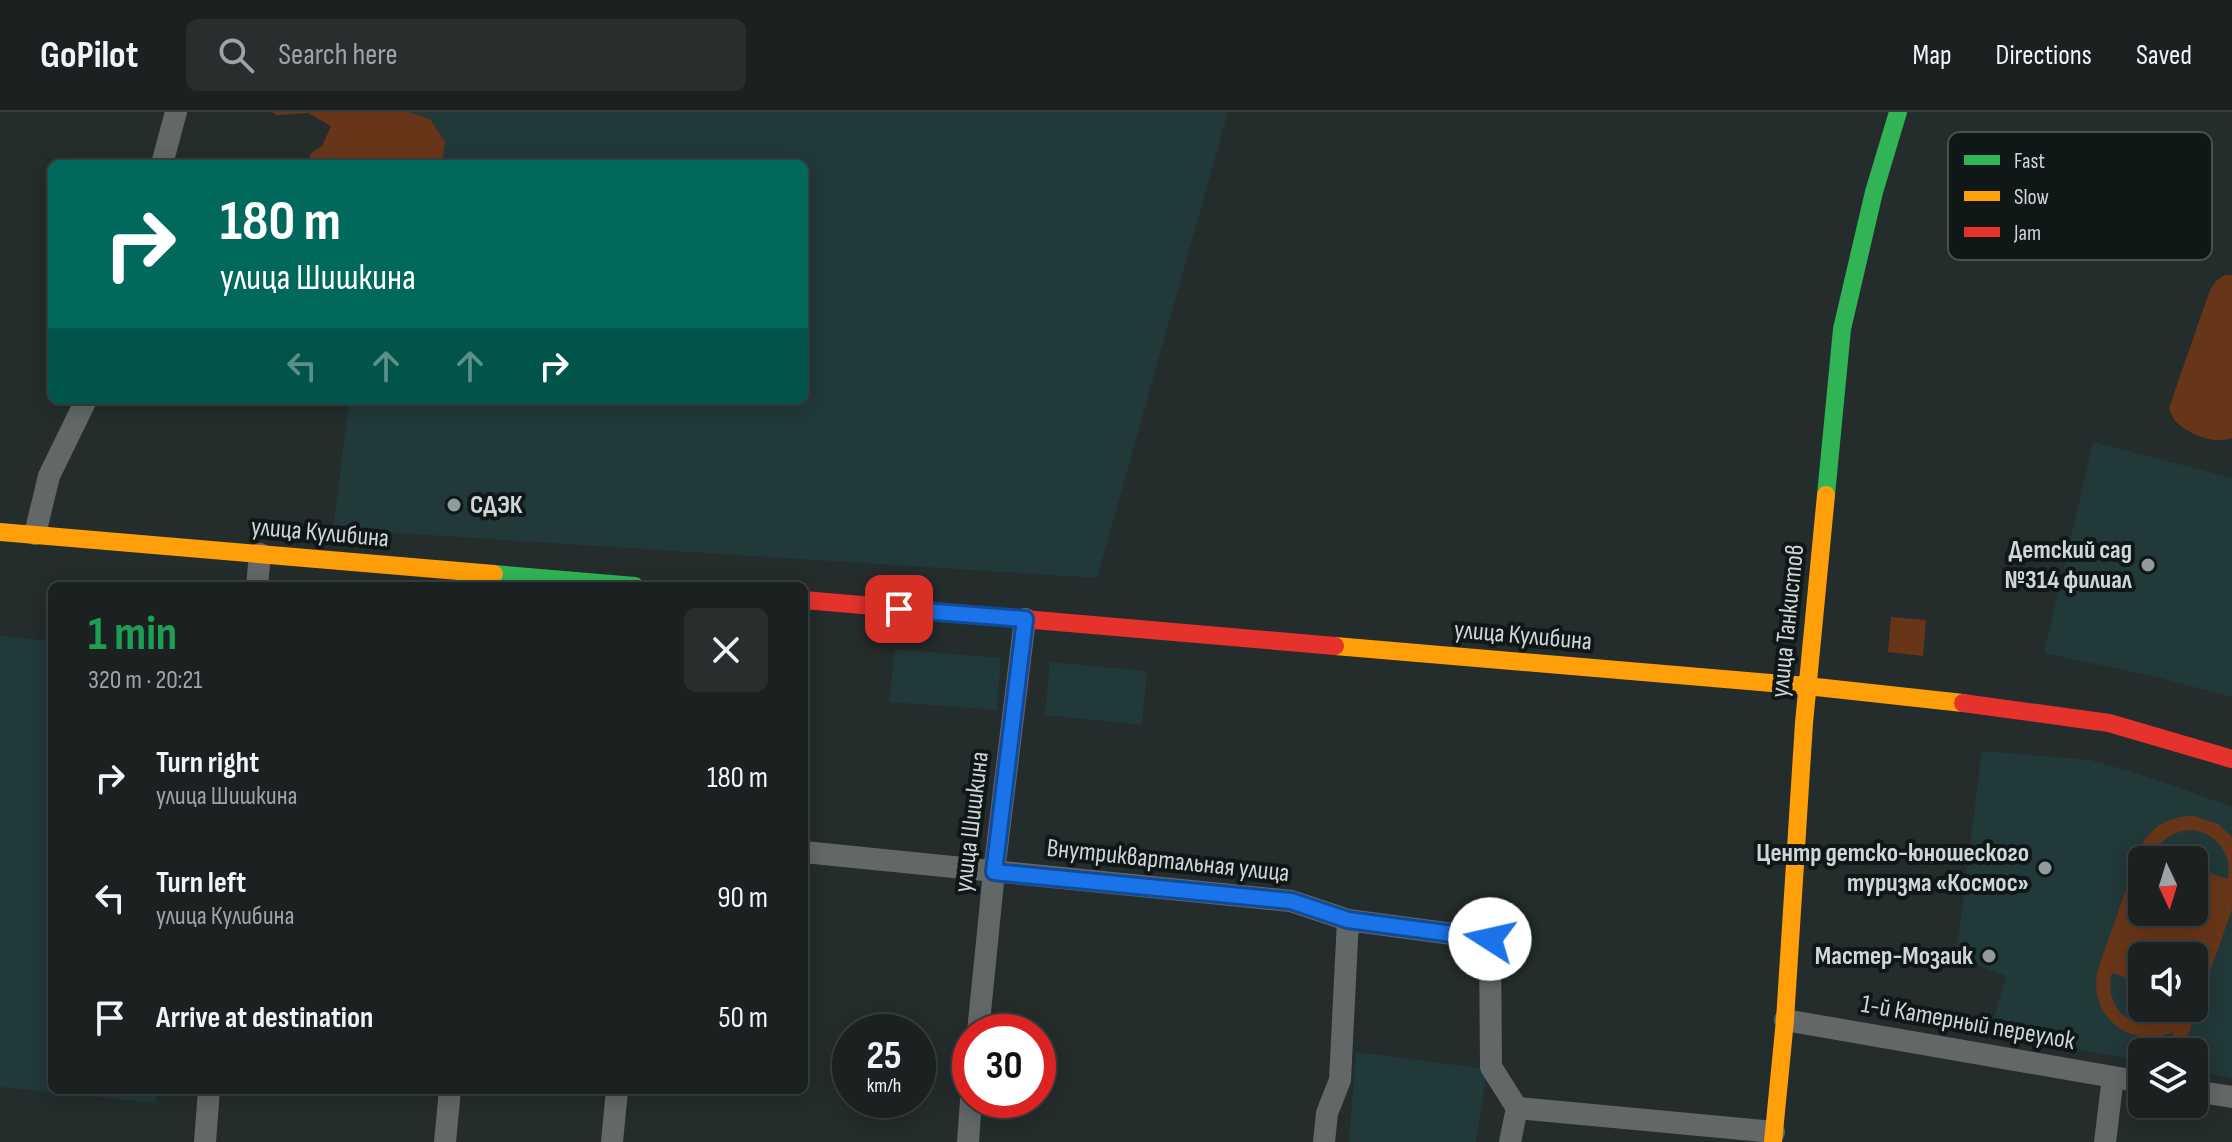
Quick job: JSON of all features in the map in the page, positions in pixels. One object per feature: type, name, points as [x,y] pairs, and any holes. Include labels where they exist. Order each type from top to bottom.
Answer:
[{"type":"main road","name":"улица Танкистов","points":[[1774,1137],[1785,1020],[1807,686],[1842,329],[1874,192],[1898,112]]},
{"type":"main road","name":"улица Кулибина","points":[[0,532],[588,582]]},
{"type":"main road","name":"улица Кулибина","points":[[808,600],[1807,686],[2015,709],[2109,723],[2232,759]]},
{"type":"street","points":[[163,160],[176,112]]},
{"type":"street","points":[[35,534],[49,476],[84,404]]},
{"type":"street","points":[[257,582],[260,554]]},
{"type":"street","name":"улица Шишкина","points":[[980,1014],[1025,619]]},
{"type":"street","name":"Внутриквартальная улица","points":[[808,852],[1291,901],[1348,920],[1490,939],[1491,1067],[1517,1108]]},
{"type":"street","points":[[1324,1142],[1327,1113],[1340,1080],[1348,920]]},
{"type":"street","name":"1-й Катерный переулок","points":[[1785,1020],[2128,1080]]},
{"type":"street","points":[[2105,1142],[2113,1077]]},
{"type":"street","points":[[2208,1093],[2232,1097]]},
{"type":"street","points":[[205,1142],[209,1094]]},
{"type":"street","points":[[445,1142],[450,1094]]},
{"type":"street","points":[[612,1142],[617,1094]]},
{"type":"street","points":[[1510,1142],[1517,1108],[1774,1137]]},
{"type":"street","points":[[968,1142],[970,1118]]},
{"type":"shaded area","points":[[272,112],[408,112],[430,119],[445,142],[443,160],[309,160],[311,153],[322,146],[331,126],[308,113],[277,115]]},
{"type":"shaded area","points":[[383,112],[1228,112],[1097,578],[333,529],[349,404],[808,404],[808,160],[377,160]]},
{"type":"shaded area","points":[[2225,275],[2232,275],[2232,438],[2214,440],[2185,429],[2172,416],[2169,408],[2210,290]]},
{"type":"shaded area","name":"Детский сад №314 филиал","points":[[2093,442],[2232,478],[2232,697],[2044,653]]},
{"type":"shaded area","points":[[1891,617],[1926,620],[1923,656],[1888,652]]},
{"type":"shaded area","points":[[0,636],[48,641],[48,1092],[0,1087]]},
{"type":"shaded area","points":[[895,649],[1001,658],[997,710],[889,702]]},
{"type":"shaded area","points":[[1050,662],[1147,671],[1142,725],[1045,715]]},
{"type":"shaded area","name":"Центр детско-юношеского туризма «Космос»","points":[[1982,751],[2091,760],[2232,807],[2232,1078],[2208,1074],[2208,1038],[2128,1038],[2128,1058],[1991,1029],[2006,976],[1956,957]]},
{"type":"shaded area","points":[[2194,816],[2218,824],[2232,837],[2232,909],[2208,978],[2208,942],[2128,942],[2128,978],[2112,973],[2110,989],[2114,1002],[2128,1022],[2192,1022],[2187,1038],[2171,1038],[2173,1032],[2157,1037],[2126,1032],[2104,1013],[2096,983],[2128,884],[2128,926],[2208,926],[2208,873],[2228,879],[2228,862],[2216,841],[2194,830],[2170,836],[2159,846],[2142,846],[2153,830],[2171,819]]},
{"type":"shaded area","points":[[1356,1052],[1487,1069],[1476,1142],[1349,1142]]},
{"type":"shaded area","points":[[68,1094],[157,1094],[156,1103]]},
{"type":"traffic: fast","points":[[1826,495],[1842,329],[1874,192],[1898,112]]},
{"type":"traffic: fast","points":[[494,574],[588,582]]},
{"type":"traffic: slow","points":[[1773,1142],[1785,1020],[1804,723],[1826,495]]},
{"type":"traffic: slow","points":[[0,532],[494,574]]},
{"type":"traffic: slow","points":[[1335,646],[1807,686],[1963,703]]},
{"type":"traffic: jam","points":[[808,600],[1335,646]]},
{"type":"traffic: jam","points":[[1963,703],[2109,723],[2232,759]]},
{"type":"place","name":"СДЭК","points":[[454,505]]},
{"type":"place","name":"Детский сад №314 филиал","points":[[2148,565]]},
{"type":"place","name":"Центр детско-юношеского туризма «Космос»","points":[[2045,868]]},
{"type":"place","name":"Мастер-Мозаик","points":[[1989,956]]},
{"type":"route","points":[[899,609],[1025,619],[994,872],[1291,901],[1348,920],[1490,939]]}]
